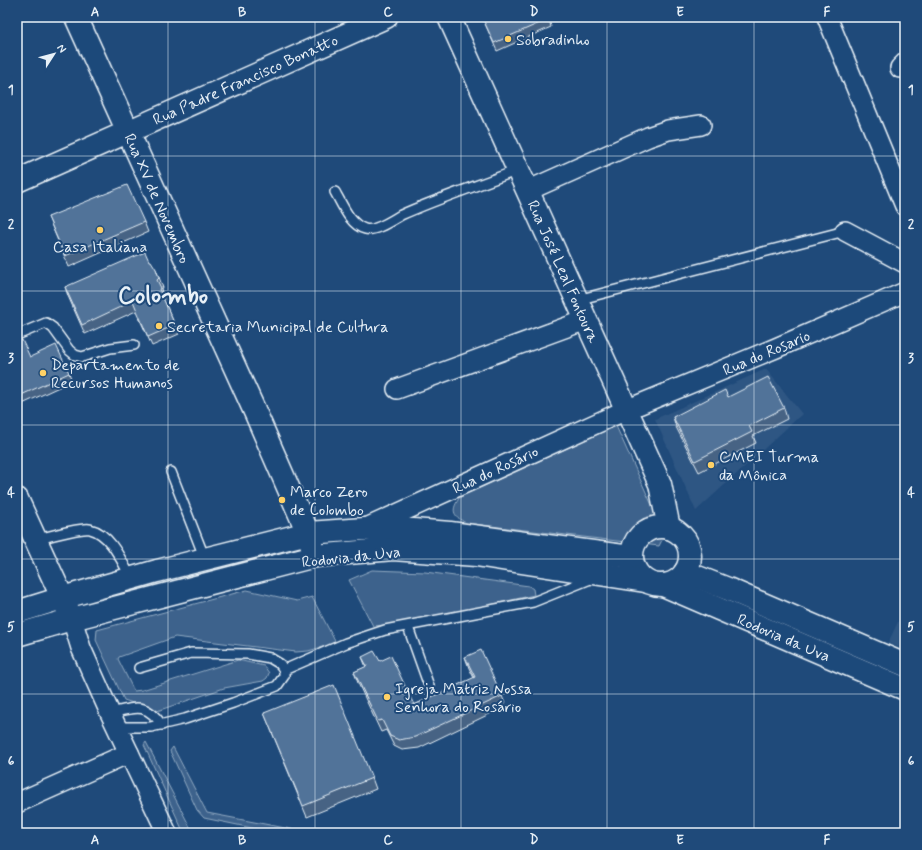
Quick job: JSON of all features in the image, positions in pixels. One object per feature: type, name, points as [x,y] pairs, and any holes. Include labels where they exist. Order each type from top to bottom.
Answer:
[{"type":"main road","name":"Rua XV de Novembro","points":[[76,17],[256,414],[308,533],[315,556]]},
{"type":"main road","name":"Rua Padre Francisco Bonatto","points":[[17,181],[386,17]]},
{"type":"main road","name":"Rua José Leal Fontoura","points":[[449,17],[660,484],[669,528]]},
{"type":"main road","points":[[17,499],[72,619]]},
{"type":"main road","points":[[655,528],[669,528],[677,532],[688,546],[689,559],[685,572],[672,583],[654,583],[636,571],[631,557],[632,548],[642,533],[655,528]]},
{"type":"main road","name":"Rodovia da Uva","points":[[17,612],[131,578],[308,533],[364,529],[413,530],[450,533],[631,557]]},
{"type":"main road","name":"Rodovia da Uva","points":[[17,635],[72,619],[315,556],[393,549],[476,555],[654,583],[905,689]]},
{"type":"main road","name":"Rodovia da Uva","points":[[685,572],[735,592],[905,666]]},
{"type":"street","points":[[827,19],[905,206]]},
{"type":"street","points":[[528,191],[648,137],[668,130],[701,125]]},
{"type":"street","points":[[845,231],[905,263]]},
{"type":"street","name":"Rua do Rosario","points":[[626,410],[776,348],[905,292]]},
{"type":"street","points":[[397,389],[586,320]]},
{"type":"street","name":"Rua do Rosário","points":[[364,529],[626,410]]},
{"type":"street","points":[[72,619],[81,648],[167,833]]},
{"type":"street","points":[[17,803],[129,753]]},
{"type":"lane","points":[[335,192],[352,219],[358,226],[367,230],[413,210],[518,170]]},
{"type":"lane","points":[[577,300],[845,231]]},
{"type":"lane","points":[[17,336],[46,323],[53,328],[69,350],[75,355],[82,356],[110,348],[134,345]]},
{"type":"lane","points":[[171,472],[205,560]]},
{"type":"lane","points":[[35,540],[89,529],[101,534],[114,549],[131,578]]},
{"type":"lane","points":[[284,670],[346,643],[385,630],[408,627],[533,602],[603,574]]},
{"type":"lane","points":[[408,627],[430,686]]},
{"type":"lane","points":[[114,720],[151,727],[162,725],[185,719],[277,686],[284,676],[284,670],[280,664],[270,658],[248,654],[191,653],[139,668]]},
{"type":"lane","points":[[114,720],[137,708],[144,709],[154,714],[162,725]]},
{"type":"shaded area","name":"CMEI Turma da Mônica","points":[[766,369],[802,414],[696,511],[655,419]]},
{"type":"shaded area","points":[[616,426],[665,534],[659,546],[466,523],[454,512],[455,505],[460,497]]},
{"type":"shaded area","points":[[372,570],[425,572],[529,586],[533,589],[534,595],[408,623],[373,626],[349,580]]},
{"type":"shaded area","points":[[247,590],[297,601],[312,597],[336,643],[308,651],[296,652],[175,637],[119,657],[118,659],[134,691],[142,690],[238,660],[264,666],[269,673],[267,678],[263,681],[224,688],[157,711],[124,700],[96,640],[97,630]]},
{"type":"shaded area","points":[[905,607],[905,650],[888,643]]},
{"type":"shaded area","points":[[146,742],[194,833],[185,833],[182,829],[144,745]]},
{"type":"shaded area","points":[[173,747],[207,813],[301,831],[307,829],[310,833],[276,833],[204,818],[197,810],[170,751]]},
{"type":"building","name":"Sobradinho","points":[[482,17],[546,17],[549,19],[494,43]]},
{"type":"building","name":"Casa Italiana","points":[[127,185],[144,222],[65,256],[48,217]]},
{"type":"building","points":[[145,252],[149,261],[151,261],[156,269],[159,278],[157,280],[161,288],[159,289],[175,325],[148,337],[133,301],[82,325],[65,287]]},
{"type":"building","name":"Departamento de Recursos Humanos","points":[[22,340],[30,357],[56,345],[69,373],[17,397],[17,342]]},
{"type":"building","points":[[768,377],[784,408],[749,426],[752,432],[695,461],[673,417],[725,390],[728,397]]},
{"type":"building","name":"Igreja Matriz Nossa Senhora do Rosário","points":[[481,650],[502,696],[415,737],[399,740],[390,736],[382,720],[378,721],[354,672],[367,666],[362,657],[374,651],[380,661],[391,656],[414,705],[475,677],[465,657]]},
{"type":"building","points":[[334,685],[372,778],[303,806],[264,713]]},
{"type":"place","name":"Sobradinho","points":[[508,39]]},
{"type":"place","name":"Casa Italiana","points":[[100,230]]},
{"type":"place","name":"Secretaria Municipal de Cultura","points":[[159,326]]},
{"type":"place","name":"Departamento de Recursos Humanos","points":[[43,373]]},
{"type":"place","name":"CMEI Turma da Mônica","points":[[711,465]]},
{"type":"place","name":"Marco Zero de Colombo","points":[[282,500]]},
{"type":"place","name":"Igreja Matriz Nossa Senhora do Rosário","points":[[387,697]]},
{"type":"district","name":"Colombo","points":[[163,295]]}]
